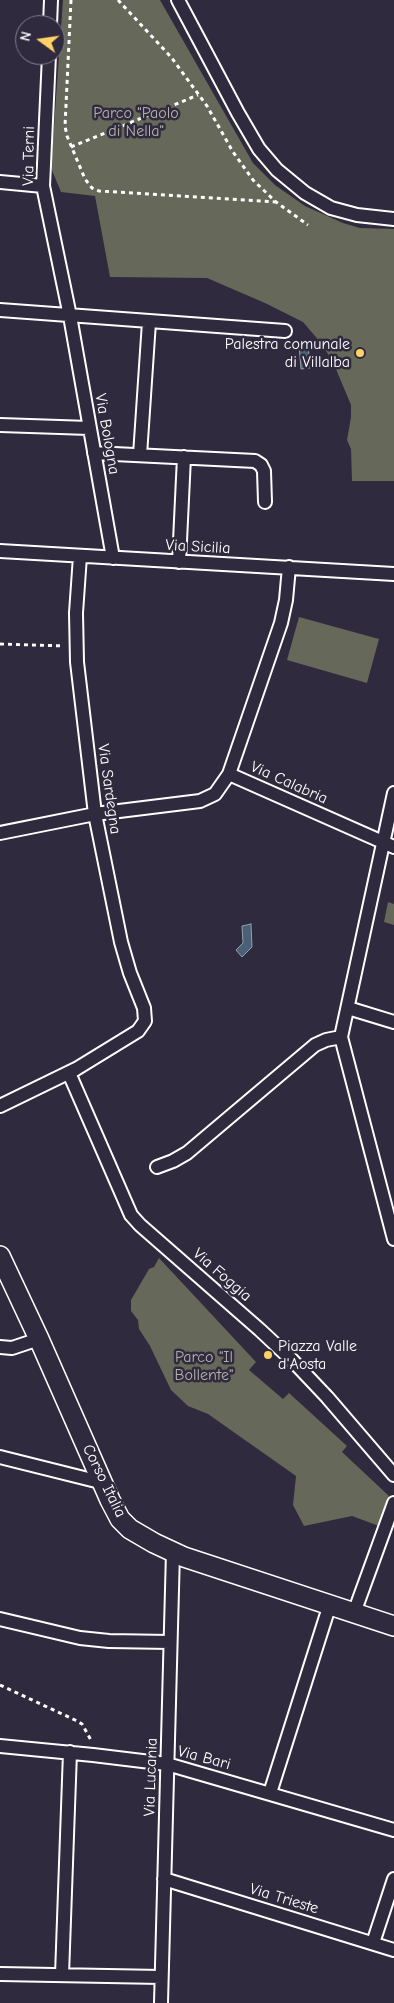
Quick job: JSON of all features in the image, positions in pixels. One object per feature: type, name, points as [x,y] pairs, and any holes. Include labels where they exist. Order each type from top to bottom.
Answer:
[{"type":"street","points":[[50,15],[51,0]]},
{"type":"street","points":[[178,0],[241,120],[259,149],[277,170],[298,188],[332,208],[357,215],[394,219]]},
{"type":"street","name":"Via Terni","points":[[49,65],[43,186],[70,316]]},
{"type":"street","points":[[0,182],[43,186]]},
{"type":"street","points":[[0,310],[285,331]]},
{"type":"street","name":"Via Bologna","points":[[70,316],[113,558]]},
{"type":"street","points":[[140,455],[149,322]]},
{"type":"street","points":[[0,424],[89,428]]},
{"type":"street","points":[[94,453],[252,460],[259,462],[263,467],[265,475],[265,502]]},
{"type":"street","points":[[179,562],[184,457]]},
{"type":"street","name":"Via Sicilia","points":[[0,551],[394,574]]},
{"type":"street","name":"Via Sardegna","points":[[69,1073],[138,1031],[145,1021],[144,1008],[130,973],[121,942],[95,814],[78,678],[76,647],[80,556]]},
{"type":"street","points":[[229,774],[278,635],[286,600],[289,568]]},
{"type":"street","name":"Via Calabria","points":[[0,832],[95,814],[205,799],[215,794],[229,774],[388,845]]},
{"type":"street","points":[[394,793],[388,845],[341,1037],[394,1239]]},
{"type":"street","points":[[348,1008],[394,1022]]},
{"type":"street","points":[[158,1167],[183,1156],[315,1045],[326,1040],[341,1037]]},
{"type":"street","points":[[0,1106],[69,1073]]},
{"type":"street","name":"Via Foggia","points":[[69,1073],[131,1215],[286,1355],[327,1397],[394,1475]]},
{"type":"street","name":"Corso Italia","points":[[0,1256],[117,1512],[130,1528],[172,1552],[394,1626]]},
{"type":"street","points":[[0,1347],[12,1348],[39,1339]]},
{"type":"street","points":[[0,1457],[104,1483]]},
{"type":"street","points":[[354,1613],[394,1503]]},
{"type":"street","name":"Via Lucania","points":[[161,2003],[172,1552]]},
{"type":"street","points":[[270,1793],[330,1604]]},
{"type":"street","points":[[0,1619],[80,1638],[170,1642]]},
{"type":"street","name":"Via Bari","points":[[0,1746],[93,1754],[167,1764],[394,1830]]},
{"type":"street","points":[[62,1975],[70,1752]]},
{"type":"street","name":"Via Trieste","points":[[164,1879],[394,1950]]},
{"type":"street","points":[[373,1943],[394,1879]]},
{"type":"street","points":[[0,1974],[161,1977]]},
{"type":"path","points":[[71,0],[64,118],[71,146],[85,179],[92,188],[96,190],[276,202]]},
{"type":"path","points":[[118,0],[171,57],[198,94],[239,161],[264,193],[308,225]]},
{"type":"path","points":[[71,146],[198,94]]},
{"type":"path","points":[[0,644],[76,647]]},
{"type":"path","points":[[0,1686],[82,1724],[91,1738],[93,1754]]},
{"type":"green space","name":"Parco \"Paolo di Nella\"","points":[[63,0],[160,0],[253,163],[275,185],[305,206],[343,223],[360,228],[394,229],[394,481],[352,481],[351,449],[347,440],[351,405],[333,362],[321,343],[303,322],[207,278],[110,277],[95,196],[61,192],[51,168],[58,65],[65,65],[65,15],[62,15]]},
{"type":"green space","points":[[299,617],[379,639],[367,683],[287,660]]},
{"type":"green space","points":[[388,902],[394,904],[394,925],[384,922]]},
{"type":"green space","name":"Parco \"Il Bollente\"","points":[[159,1258],[256,1362],[249,1370],[283,1399],[289,1393],[347,1446],[342,1452],[389,1496],[379,1526],[352,1516],[304,1526],[293,1505],[296,1476],[208,1414],[188,1406],[171,1390],[150,1346],[139,1329],[138,1320],[131,1311],[131,1300],[149,1269],[154,1267]]},
{"type":"water","points":[[308,344],[310,368],[301,369],[299,345]]},
{"type":"water","points":[[251,924],[252,947],[242,957],[236,950],[243,943],[242,926]]},
{"type":"place","name":"Palestra comunale di Villalba","points":[[360,353]]},
{"type":"place","name":"Piazza Valle d'Aosta","points":[[268,1355]]}]
